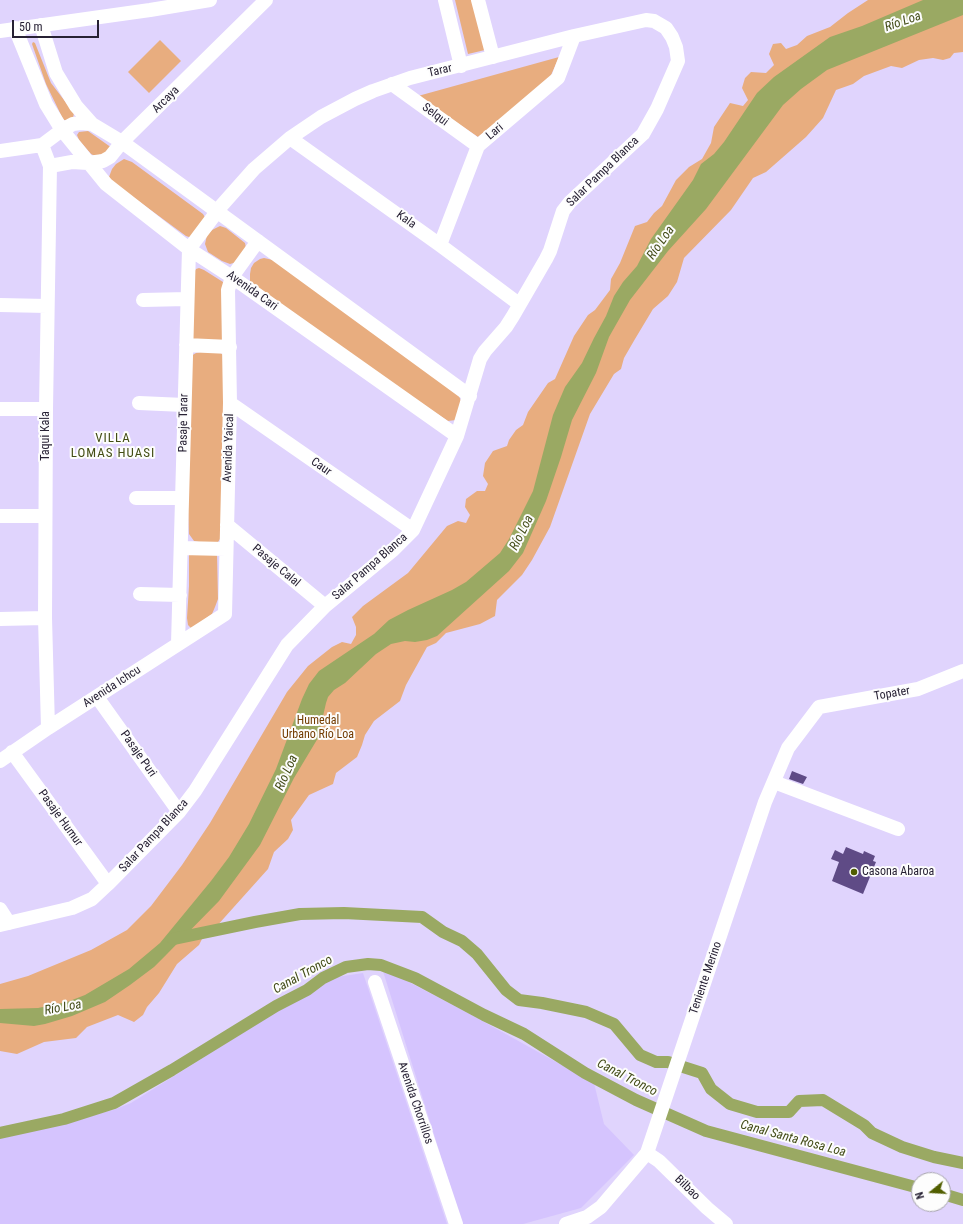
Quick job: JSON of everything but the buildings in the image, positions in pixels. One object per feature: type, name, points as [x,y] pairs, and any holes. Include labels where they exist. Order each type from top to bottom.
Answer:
[{"type":"street","points":[[0,31],[210,0]]},
{"type":"street","name":"Arcaya","points":[[50,166],[72,162],[88,163],[103,161],[110,157],[122,142],[266,0]]},
{"type":"street","points":[[445,0],[460,66]]},
{"type":"street","points":[[478,0],[493,57]]},
{"type":"street","name":"Tarar","points":[[217,212],[254,169],[290,138],[337,108],[355,99],[410,78],[574,36],[646,20],[654,21],[666,28],[676,46],[678,61]]},
{"type":"street","points":[[41,25],[56,73],[76,106],[92,124],[122,142],[470,396]]},
{"type":"street","name":"Avenida Cari","points":[[15,28],[46,104],[62,130],[106,184],[189,249],[232,277],[457,436]]},
{"type":"street","name":"Lari","points":[[440,244],[478,146],[558,78],[574,36]]},
{"type":"street","name":"Salar Pampa Blanca","points":[[5,924],[72,908],[92,899],[108,884],[179,812],[287,645],[325,606],[393,550],[412,530],[457,436],[480,359],[506,327],[550,251],[563,211],[570,202],[643,134],[657,109],[678,61]]},
{"type":"street","name":"Selqui","points":[[392,84],[478,146]]},
{"type":"street","points":[[0,151],[42,145],[62,130],[73,124],[92,124]]},
{"type":"street","name":"Kala","points":[[290,138],[440,244],[519,304]]},
{"type":"street","name":"Taqui Kala","points":[[42,145],[50,166],[45,516],[45,618],[48,728]]},
{"type":"street","points":[[189,249],[217,212]]},
{"type":"street","name":"Avenida Yaical","points":[[225,614],[230,403],[228,290],[232,277],[258,241]]},
{"type":"street","name":"Pasaje Tarar","points":[[178,644],[189,249]]},
{"type":"street","points":[[143,300],[187,299]]},
{"type":"street","points":[[0,305],[47,306]]},
{"type":"street","points":[[186,345],[230,347]]},
{"type":"street","points":[[139,403],[184,405]]},
{"type":"street","name":"Caur","points":[[230,403],[412,530]]},
{"type":"street","points":[[0,409],[46,409]]},
{"type":"street","points":[[136,498],[182,498]]},
{"type":"street","points":[[0,516],[45,516]]},
{"type":"street","name":"Pasaje Calal","points":[[227,525],[325,606]]},
{"type":"street","points":[[181,548],[226,549]]},
{"type":"street","points":[[140,594],[180,595]]},
{"type":"street","name":"Avenida Ichcu","points":[[0,761],[48,728],[225,614]]},
{"type":"street","points":[[0,619],[45,618]]},
{"type":"street","name":"Topater","points":[[819,707],[918,689],[963,671]]},
{"type":"street","name":"Pasaje Puri","points":[[97,697],[179,812]]},
{"type":"street","name":"Teniente Merino","points":[[566,1224],[587,1217],[600,1207],[647,1153],[766,802],[788,748],[819,707]]},
{"type":"street","name":"Pasaje Humur","points":[[12,752],[108,884]]},
{"type":"street","points":[[774,782],[898,829]]},
{"type":"street","points":[[0,909],[5,924]]},
{"type":"street","name":"Avenida Chorrillos","points":[[375,982],[456,1224]]},
{"type":"street","name":"Bilbao","points":[[647,1153],[659,1161],[726,1224]]},
{"type":"shaded area","points":[[382,968],[468,1013],[594,1083],[604,1124],[634,1155],[581,1208],[523,1224],[462,1224]]},
{"type":"shaded area","points":[[363,973],[447,1224],[0,1224],[0,1137],[113,1110],[131,1103],[330,978]]},
{"type":"green space","points":[[455,0],[473,0],[485,50],[468,54]]},
{"type":"green space","name":"Humedal Urbano Río Loa","points":[[868,0],[963,0],[963,52],[954,53],[950,58],[943,60],[933,58],[919,60],[902,68],[891,66],[864,76],[853,84],[836,90],[823,118],[806,137],[766,172],[753,178],[731,210],[684,258],[677,282],[668,296],[653,309],[624,358],[621,369],[614,374],[590,414],[550,527],[522,575],[497,600],[495,616],[480,624],[446,633],[436,643],[427,647],[406,685],[400,701],[374,721],[365,735],[357,757],[336,773],[333,784],[309,795],[291,820],[293,830],[288,839],[274,852],[268,869],[216,927],[203,937],[199,945],[177,964],[143,1015],[134,1022],[118,1015],[87,1027],[76,1038],[44,1042],[17,1054],[0,1051],[0,984],[28,976],[91,950],[127,930],[151,906],[182,865],[210,823],[287,692],[308,666],[332,647],[342,642],[351,644],[356,635],[356,627],[352,617],[363,606],[408,573],[447,526],[458,521],[466,523],[470,515],[465,507],[466,499],[477,491],[485,491],[488,484],[483,476],[485,463],[493,451],[507,446],[516,430],[523,425],[528,412],[548,383],[555,379],[574,336],[588,315],[595,310],[610,290],[611,279],[620,263],[635,226],[647,222],[662,206],[676,180],[689,167],[702,159],[711,143],[714,127],[730,103],[743,106],[748,100],[742,88],[745,78],[751,72],[766,73],[774,65],[769,54],[773,44],[781,43],[786,49],[797,45],[807,36],[830,27]]},
{"type":"green space","points":[[160,40],[181,61],[149,93],[128,72]]},
{"type":"green space","points":[[33,42],[35,43],[51,83],[74,113],[73,118],[67,121],[62,117],[46,84],[32,44]]},
{"type":"green space","points":[[559,57],[548,82],[478,137],[418,96]]},
{"type":"green space","points":[[88,131],[112,148],[113,151],[95,156],[91,154],[79,140],[77,135],[79,132]]},
{"type":"green space","points":[[124,159],[132,162],[203,214],[206,219],[192,238],[186,236],[114,183],[109,177],[112,169],[116,164]]},
{"type":"green space","points":[[220,226],[226,228],[245,243],[246,248],[240,261],[230,264],[208,252],[205,244],[207,235],[212,230]]},
{"type":"green space","points":[[264,258],[273,260],[459,396],[463,406],[456,420],[448,421],[253,286],[250,281],[251,268],[254,263]]},
{"type":"green space","points":[[199,268],[223,282],[225,287],[225,341],[193,340],[193,274],[196,269]]},
{"type":"green space","points":[[205,351],[219,351],[224,356],[222,536],[218,542],[204,543],[194,541],[189,534],[188,510],[191,356]]},
{"type":"green space","points":[[217,553],[218,599],[212,614],[191,628],[188,625],[187,618],[189,554]]},
{"type":"water","name":"Río Loa","points":[[923,0],[963,0],[963,15],[827,70],[801,89],[783,105],[706,209],[668,251],[630,300],[609,337],[596,373],[572,420],[546,501],[523,553],[509,571],[437,636],[427,640],[415,642],[405,641],[391,644],[376,654],[345,683],[334,690],[328,697],[326,703],[318,738],[294,778],[260,845],[219,901],[154,967],[105,1002],[72,1016],[45,1024],[34,1026],[0,1023],[0,1009],[38,1008],[67,1002],[85,995],[129,969],[160,943],[229,857],[249,824],[276,769],[302,699],[309,684],[319,671],[374,634],[389,620],[466,582],[500,553],[509,539],[533,491],[553,415],[565,387],[582,363],[606,316],[614,296],[623,282],[637,266],[651,239],[693,180],[701,164],[714,154],[724,142],[757,93],[774,77],[830,37],[862,26]]},
{"type":"waterway","points":[[173,939],[300,914],[344,913],[422,917],[443,932],[462,941],[477,954],[506,990],[519,1000],[586,1012],[614,1024],[640,1055],[656,1062],[668,1062],[702,1073],[711,1089],[730,1104],[757,1112],[789,1112],[799,1101],[823,1100],[864,1125],[872,1133],[902,1147],[934,1157],[963,1163]]},
{"type":"waterway","name":"Canal Tronco","points":[[0,1133],[64,1119],[114,1103],[172,1070],[276,1006],[307,990],[323,978],[346,967],[368,964],[381,965],[415,978],[484,1015],[524,1034],[585,1073],[636,1100],[706,1131],[911,1186]]},
{"type":"waterway","name":"Canal Santa Rosa Loa","points":[[951,1196],[963,1200]]},
{"type":"place","name":"Casona Abaroa","points":[[854,872]]},
{"type":"district","name":"VILLA LOMAS HUASI","points":[[113,446]]}]
